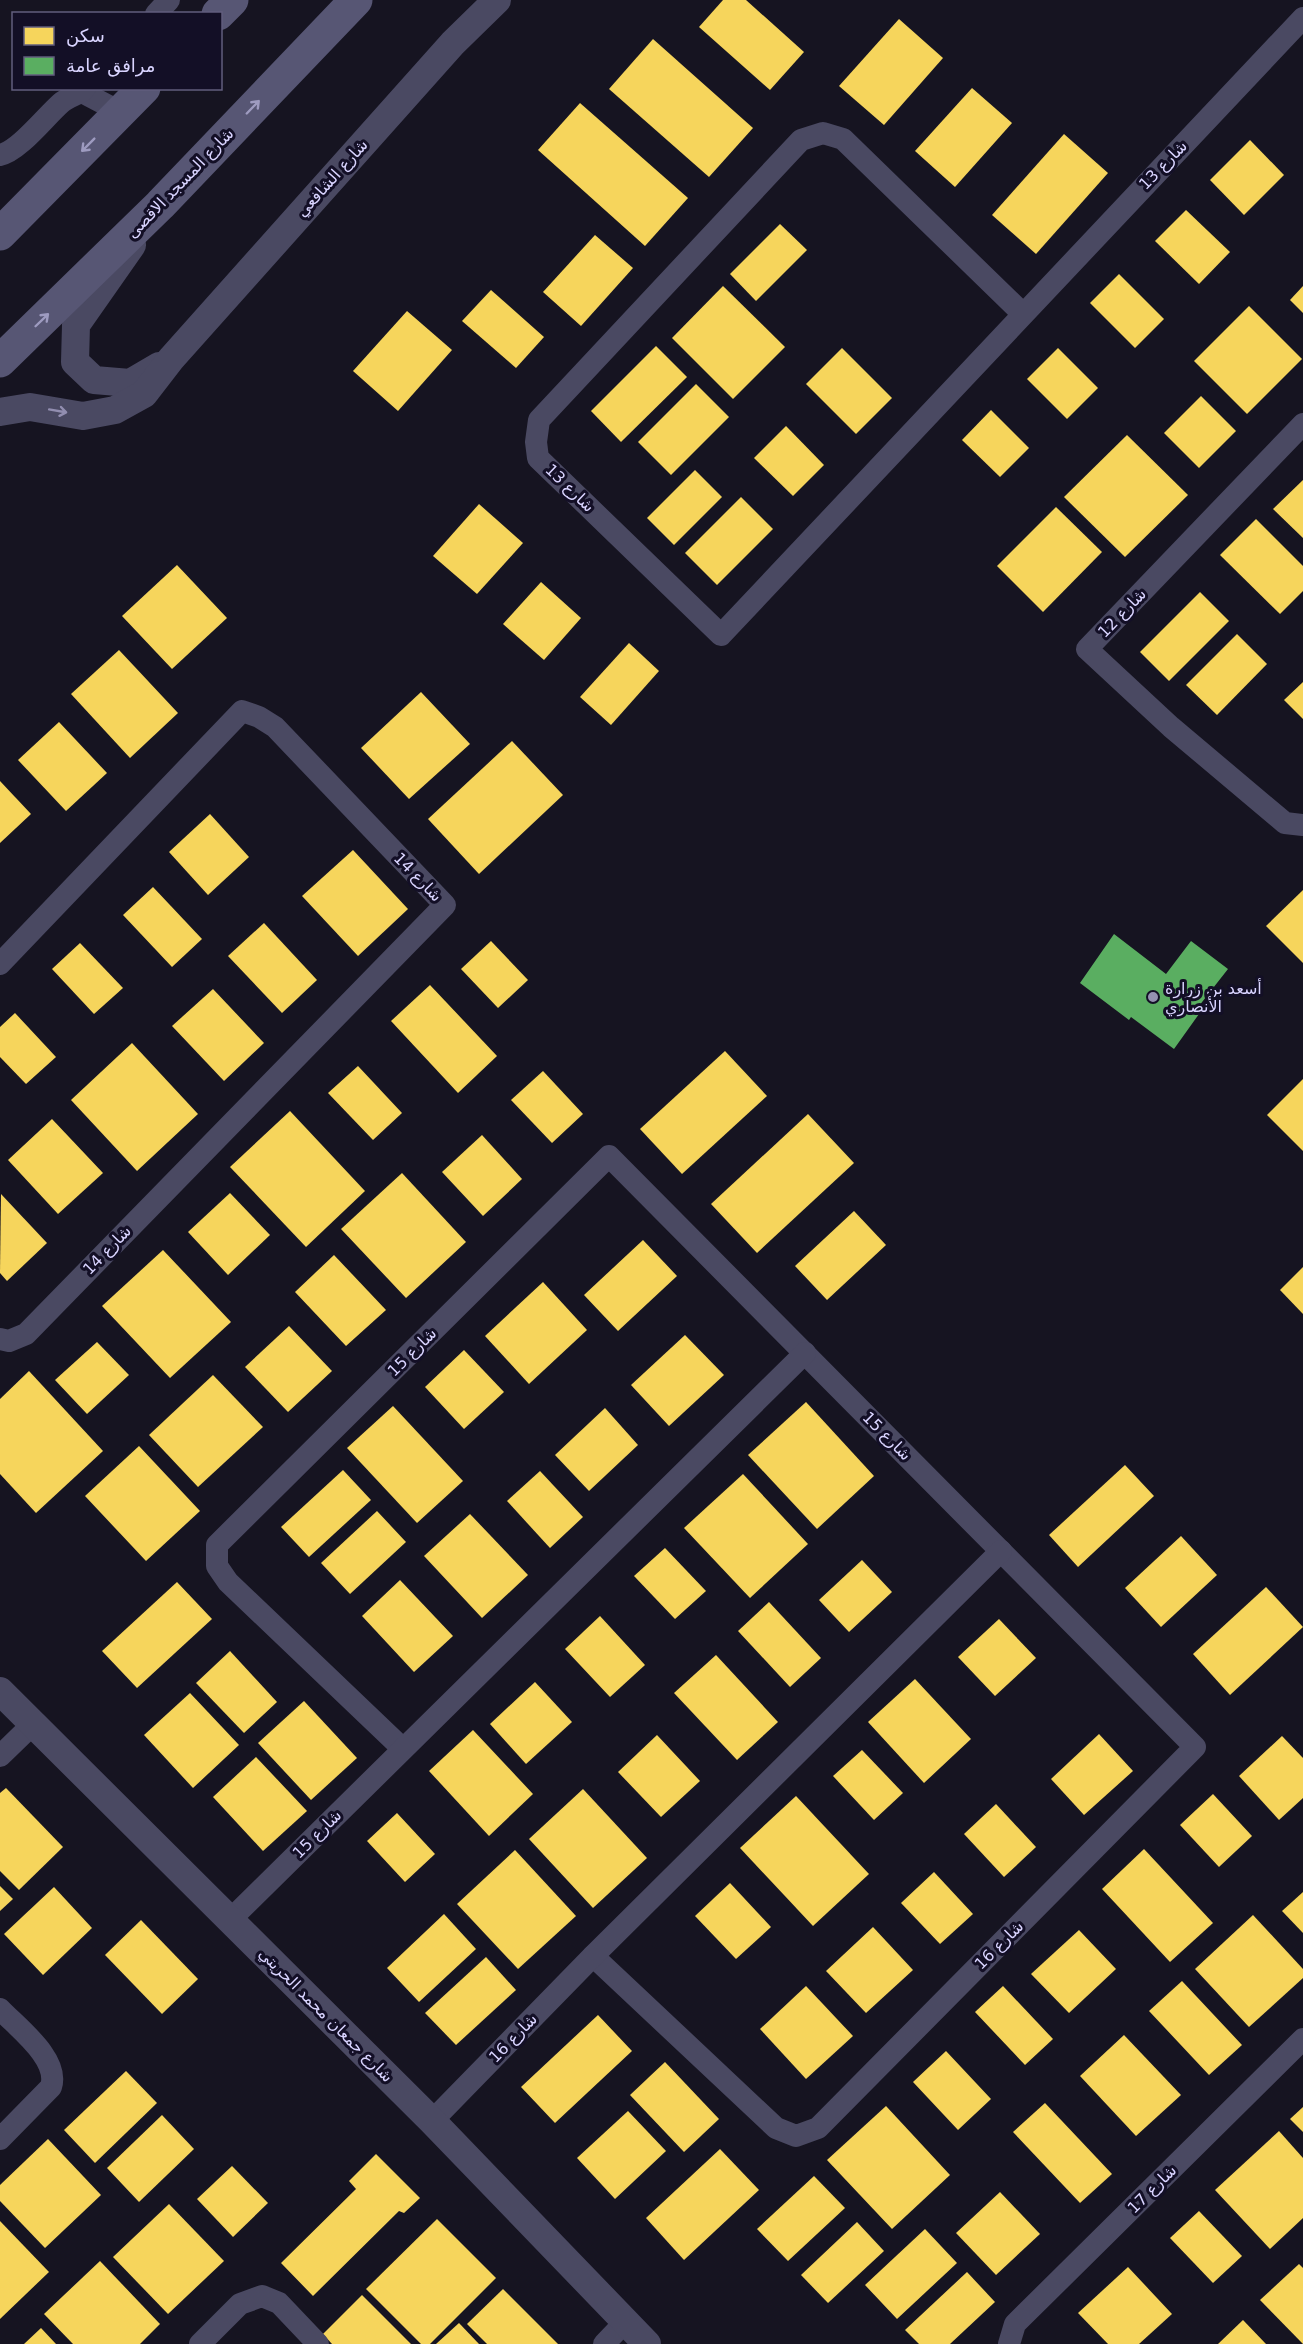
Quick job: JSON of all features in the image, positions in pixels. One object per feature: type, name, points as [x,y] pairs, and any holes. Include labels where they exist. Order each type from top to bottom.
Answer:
[{"type":"main road","points":[[220,12],[232,0]]},
{"type":"main road","name":"شارع المسجد الاقصى","points":[[0,361],[160,205],[356,0]]},
{"type":"main road","points":[[0,234],[142,90]]},
{"type":"street","points":[[158,12],[168,0]]},
{"type":"street","name":"شارع الشافعي","points":[[0,412],[30,407],[83,416],[115,410],[144,394],[171,359],[453,43],[497,0]]},
{"type":"street","name":"شارع 13","points":[[1023,313],[843,139],[823,133],[801,140],[539,420],[536,442],[538,458],[721,635],[1303,18]]},
{"type":"street","points":[[0,155],[7,154],[68,97],[83,90],[120,112]]},
{"type":"street","name":"شارع الشافعي","points":[[160,205],[76,326],[75,362],[94,380],[130,383],[171,359]]},
{"type":"street","name":"شارع 12","points":[[1303,424],[1087,649],[1171,727],[1285,823],[1303,825]]},
{"type":"street","name":"شارع 14","points":[[0,964],[242,711],[260,717],[275,727],[445,905],[26,1334],[9,1341],[0,1339]]},
{"type":"street","name":"شارع 15","points":[[403,1749],[228,1582],[217,1566],[217,1545],[609,1156],[918,1467]]},
{"type":"street","name":"شارع 15","points":[[230,1920],[805,1353]]},
{"type":"street","name":"شارع 16","points":[[593,1956],[776,2128],[796,2136],[818,2128],[1195,1748],[918,1467]]},
{"type":"street","name":"شارع 16","points":[[432,2121],[593,1956],[1001,1551]]},
{"type":"street","name":"شارع جمعان محمد الحريتي","points":[[0,1691],[432,2121],[647,2344]]},
{"type":"street","points":[[0,1756],[32,1725]]},
{"type":"street","points":[[0,2009],[47,2058],[53,2072],[53,2080],[51,2087],[0,2139]]},
{"type":"street","name":"شارع 17","points":[[1009,2344],[1015,2324],[1303,2039]]},
{"type":"street","points":[[200,2344],[240,2304],[262,2296],[279,2303],[318,2344]]},
{"type":"street","points":[[603,2344],[625,2322]]},
{"type":"building: سكن","points":[[723,0],[746,0],[804,52],[770,90],[699,27]]},
{"type":"building: سكن","points":[[899,19],[943,58],[884,125],[839,86]]},
{"type":"building: سكن","points":[[653,39],[753,128],[709,177],[609,89]]},
{"type":"building: سكن","points":[[972,88],[1012,123],[955,187],[915,151]]},
{"type":"building: سكن","points":[[580,103],[688,198],[645,246],[538,150]]},
{"type":"building: سكن","points":[[1064,134],[1108,173],[1036,254],[992,215]]},
{"type":"building: سكن","points":[[1250,140],[1284,175],[1244,215],[1210,180]]},
{"type":"building: سكن","points":[[1186,210],[1230,252],[1199,284],[1155,241]]},
{"type":"building: سكن","points":[[780,224],[807,250],[756,301],[730,274]]},
{"type":"building: سكن","points":[[595,235],[633,268],[581,326],[543,292]]},
{"type":"building: سكن","points":[[1119,274],[1164,319],[1135,348],[1090,303]]},
{"type":"building: سكن","points":[[723,286],[785,347],[733,399],[672,338]]},
{"type":"building: سكن","points":[[1303,286],[1303,313],[1290,300]]},
{"type":"building: سكن","points":[[491,290],[544,337],[516,368],[462,321]]},
{"type":"building: سكن","points":[[1249,306],[1302,359],[1247,414],[1194,361]]},
{"type":"building: سكن","points":[[407,311],[452,350],[398,411],[353,371]]},
{"type":"building: سكن","points":[[656,346],[687,377],[621,442],[591,411]]},
{"type":"building: سكن","points":[[842,348],[892,398],[856,434],[806,384]]},
{"type":"building: سكن","points":[[1058,348],[1098,388],[1067,419],[1027,379]]},
{"type":"building: سكن","points":[[696,384],[729,417],[671,475],[638,442]]},
{"type":"building: سكن","points":[[1201,396],[1236,431],[1199,468],[1164,433]]},
{"type":"building: سكن","points":[[991,410],[1029,448],[1000,477],[962,440]]},
{"type":"building: سكن","points":[[786,426],[824,465],[793,496],[754,458]]},
{"type":"building: سكن","points":[[1127,435],[1188,495],[1125,557],[1064,497]]},
{"type":"building: سكن","points":[[695,470],[722,497],[674,545],[647,518]]},
{"type":"building: سكن","points":[[1303,480],[1303,538],[1273,509]]},
{"type":"building: سكن","points":[[741,497],[773,529],[717,585],[685,553]]},
{"type":"building: سكن","points":[[479,504],[523,543],[477,594],[433,556]]},
{"type":"building: سكن","points":[[1056,507],[1102,552],[1043,612],[997,566]]},
{"type":"building: سكن","points":[[1256,519],[1303,566],[1303,591],[1280,614],[1220,555]]},
{"type":"building: سكن","points":[[177,565],[227,618],[172,669],[122,616]]},
{"type":"building: سكن","points":[[541,582],[581,618],[544,660],[503,624]]},
{"type":"building: سكن","points":[[1200,592],[1229,621],[1169,681],[1140,652]]},
{"type":"building: سكن","points":[[1237,634],[1267,664],[1217,715],[1186,685]]},
{"type":"building: سكن","points":[[629,643],[659,671],[611,725],[580,697]]},
{"type":"building: سكن","points":[[119,650],[178,713],[130,758],[71,694]]},
{"type":"building: سكن","points":[[1303,682],[1303,719],[1284,700]]},
{"type":"building: سكن","points":[[421,692],[470,744],[409,799],[361,748]]},
{"type":"building: سكن","points":[[59,722],[107,773],[66,811],[18,760]]},
{"type":"building: سكن","points":[[512,741],[563,795],[479,874],[428,819]]},
{"type":"building: سكن","points":[[0,781],[31,814],[0,843]]},
{"type":"building: سكن","points":[[210,814],[249,857],[208,895],[169,852]]},
{"type":"building: سكن","points":[[353,850],[408,909],[358,956],[302,896]]},
{"type":"building: سكن","points":[[153,887],[202,939],[172,967],[123,915]]},
{"type":"building: سكن","points":[[1303,890],[1303,963],[1266,926]]},
{"type":"building: سكن","points":[[264,923],[317,980],[282,1013],[228,956]]},
{"type":"building: سكن","points":[[491,941],[528,980],[498,1008],[461,969]]},
{"type":"building: سكن","points":[[80,943],[123,988],[94,1014],[52,969]]},
{"type":"building: سكن","points":[[430,985],[497,1056],[458,1093],[391,1021]]},
{"type":"building: سكن","points":[[213,989],[264,1043],[224,1081],[172,1026]]},
{"type":"building: سكن","points":[[15,1013],[56,1057],[26,1084],[0,1057],[0,1027]]},
{"type":"building: سكن","points":[[132,1043],[198,1114],[137,1171],[71,1100]]},
{"type":"building: سكن","points":[[725,1051],[767,1096],[682,1174],[640,1129]]},
{"type":"building: سكن","points":[[358,1066],[402,1113],[373,1140],[328,1093]]},
{"type":"building: سكن","points":[[543,1071],[583,1114],[552,1143],[511,1100]]},
{"type":"building: سكن","points":[[1303,1079],[1303,1151],[1267,1115]]},
{"type":"building: سكن","points":[[290,1111],[365,1191],[306,1247],[230,1167]]},
{"type":"building: سكن","points":[[808,1114],[854,1163],[757,1253],[711,1204]]},
{"type":"building: سكن","points":[[52,1119],[103,1173],[58,1214],[8,1160]]},
{"type":"building: سكن","points":[[482,1135],[522,1179],[483,1216],[442,1172]]},
{"type":"building: سكن","points":[[402,1173],[466,1242],[406,1298],[341,1229]]},
{"type":"building: سكن","points":[[230,1193],[270,1235],[228,1275],[188,1232]]},
{"type":"building: سكن","points":[[1,1194],[47,1243],[7,1281],[0,1273]]},
{"type":"building: سكن","points":[[854,1211],[886,1245],[827,1300],[795,1266]]},
{"type":"building: سكن","points":[[643,1240],[677,1276],[618,1331],[584,1295]]},
{"type":"building: سكن","points":[[163,1250],[231,1322],[170,1378],[102,1306]]},
{"type":"building: سكن","points":[[334,1255],[386,1310],[346,1346],[295,1292]]},
{"type":"building: سكن","points":[[1303,1267],[1303,1314],[1280,1290]]},
{"type":"building: سكن","points":[[543,1282],[587,1330],[529,1384],[485,1336]]},
{"type":"building: سكن","points":[[289,1326],[332,1371],[288,1412],[245,1367]]},
{"type":"building: سكن","points":[[685,1335],[724,1375],[669,1426],[631,1385]]},
{"type":"building: سكن","points":[[97,1342],[129,1375],[87,1414],[55,1380]]},
{"type":"building: سكن","points":[[464,1350],[504,1392],[464,1429],[425,1387]]},
{"type":"building: سكن","points":[[29,1371],[103,1451],[36,1513],[0,1474],[0,1399]]},
{"type":"building: سكن","points":[[213,1375],[263,1427],[198,1487],[149,1435]]},
{"type":"building: سكن","points":[[806,1402],[874,1476],[817,1529],[748,1455]]},
{"type":"building: سكن","points":[[393,1406],[463,1481],[417,1523],[347,1448]]},
{"type":"building: سكن","points":[[605,1408],[638,1445],[589,1491],[555,1455]]},
{"type":"building: سكن","points":[[139,1446],[200,1511],[146,1561],[85,1496]]},
{"type":"building: سكن","points":[[1125,1465],[1154,1496],[1078,1567],[1049,1535]]},
{"type":"building: سكن","points":[[343,1470],[371,1500],[309,1557],[281,1527]]},
{"type":"building: سكن","points":[[540,1471],[583,1517],[550,1548],[507,1501]]},
{"type":"building: سكن","points":[[743,1474],[808,1544],[750,1598],[684,1528]]},
{"type":"building: سكن","points":[[377,1511],[406,1542],[350,1594],[321,1563]]},
{"type":"building: سكن","points":[[470,1514],[528,1575],[482,1618],[424,1556]]},
{"type":"building: سكن","points":[[1181,1536],[1217,1575],[1161,1627],[1125,1588]]},
{"type":"building: سكن","points":[[665,1548],[706,1591],[675,1619],[634,1576]]},
{"type":"building: سكن","points":[[862,1560],[892,1592],[849,1632],[819,1600]]},
{"type":"building: سكن","points":[[400,1580],[453,1636],[414,1672],[362,1616]]},
{"type":"building: سكن","points":[[177,1582],[212,1619],[137,1688],[102,1651]]},
{"type":"building: سكن","points":[[1266,1587],[1303,1627],[1230,1695],[1193,1654]]},
{"type":"building: سكن","points":[[769,1602],[821,1658],[790,1687],[738,1631]]},
{"type":"building: سكن","points":[[600,1616],[645,1665],[610,1697],[565,1649]]},
{"type":"building: سكن","points":[[999,1619],[1036,1658],[995,1696],[958,1657]]},
{"type":"building: سكن","points":[[230,1651],[277,1702],[244,1733],[196,1683]]},
{"type":"building: سكن","points":[[716,1655],[778,1722],[737,1760],[674,1693]]},
{"type":"building: سكن","points":[[915,1679],[971,1739],[924,1783],[868,1722]]},
{"type":"building: سكن","points":[[535,1682],[572,1722],[526,1764],[490,1724]]},
{"type":"building: سكن","points":[[190,1693],[239,1745],[193,1788],[144,1735]]},
{"type":"building: سكن","points":[[304,1701],[357,1758],[311,1800],[258,1743]]},
{"type":"building: سكن","points":[[473,1730],[533,1794],[489,1836],[429,1771]]},
{"type":"building: سكن","points":[[1099,1734],[1133,1771],[1084,1815],[1051,1779]]},
{"type":"building: سكن","points":[[657,1735],[700,1781],[661,1817],[618,1772]]},
{"type":"building: سكن","points":[[1282,1736],[1303,1758],[1303,1798],[1279,1820],[1239,1776]]},
{"type":"building: سكن","points":[[862,1750],[903,1793],[874,1820],[833,1776]]},
{"type":"building: سكن","points":[[256,1757],[307,1811],[263,1851],[213,1797]]},
{"type":"building: سكن","points":[[6,1788],[63,1847],[19,1890],[0,1871],[0,1793]]},
{"type":"building: سكن","points":[[583,1789],[647,1858],[593,1908],[529,1839]]},
{"type":"building: سكن","points":[[1213,1794],[1252,1836],[1219,1867],[1180,1825]]},
{"type":"building: سكن","points":[[796,1796],[869,1874],[813,1926],[740,1848]]},
{"type":"building: سكن","points":[[996,1804],[1036,1847],[1004,1877],[964,1834]]},
{"type":"building: سكن","points":[[397,1813],[435,1854],[405,1882],[367,1841]]},
{"type":"building: سكن","points":[[1144,1849],[1213,1923],[1170,1962],[1102,1889]]},
{"type":"building: سكن","points":[[515,1850],[576,1916],[518,1969],[457,1904]]},
{"type":"building: سكن","points":[[934,1872],[973,1914],[940,1944],[901,1903]]},
{"type":"building: سكن","points":[[730,1883],[771,1927],[736,1959],[695,1916]]},
{"type":"building: سكن","points":[[0,1886],[13,1899],[0,1911]]},
{"type":"building: سكن","points":[[54,1887],[92,1928],[43,1975],[4,1934]]},
{"type":"building: سكن","points":[[1303,1892],[1303,1933],[1282,1911]]},
{"type":"building: سكن","points":[[444,1914],[476,1949],[419,2002],[387,1968]]},
{"type":"building: سكن","points":[[1253,1915],[1303,1969],[1303,1978],[1249,2027],[1195,1969]]},
{"type":"building: سكن","points":[[141,1920],[198,1979],[162,2014],[105,1955]]},
{"type":"building: سكن","points":[[873,1927],[913,1970],[866,2013],[826,1971]]},
{"type":"building: سكن","points":[[1079,1930],[1116,1969],[1069,2013],[1031,1974]]},
{"type":"building: سكن","points":[[486,1957],[516,1990],[456,2045],[425,2013]]},
{"type":"building: سكن","points":[[1182,1981],[1242,2045],[1209,2075],[1149,2011]]},
{"type":"building: سكن","points":[[806,1986],[853,2036],[806,2079],[760,2029]]},
{"type":"building: سكن","points":[[1003,1986],[1053,2039],[1025,2065],[975,2012]]},
{"type":"building: سكن","points":[[598,2015],[632,2051],[555,2123],[521,2087]]},
{"type":"building: سكن","points":[[1124,2035],[1181,2095],[1136,2136],[1080,2076]]},
{"type":"building: سكن","points":[[946,2051],[991,2099],[958,2130],[913,2082]]},
{"type":"building: سكن","points":[[665,2062],[719,2119],[684,2152],[630,2095]]},
{"type":"building: سكن","points":[[126,2071],[157,2103],[95,2163],[64,2130]]},
{"type":"building: سكن","points":[[1045,2103],[1112,2174],[1080,2203],[1013,2132]]},
{"type":"building: سكن","points":[[886,2106],[950,2175],[892,2229],[827,2160]]},
{"type":"building: سكن","points":[[1303,2107],[1303,2132],[1290,2119]]},
{"type":"building: سكن","points":[[628,2111],[666,2151],[615,2199],[577,2158]]},
{"type":"building: سكن","points":[[162,2115],[194,2149],[139,2202],[107,2168]]},
{"type":"building: سكن","points":[[1279,2131],[1303,2158],[1303,2218],[1270,2249],[1215,2190]]},
{"type":"building: سكن","points":[[48,2139],[101,2195],[45,2248],[0,2201],[0,2185]]},
{"type":"building: سكن","points":[[720,2149],[759,2190],[684,2260],[646,2218]]},
{"type":"building: سكن","points":[[376,2154],[420,2198],[404,2213],[399,2211],[313,2296],[281,2263],[356,2189],[349,2181]]},
{"type":"building: سكن","points":[[232,2166],[268,2203],[233,2237],[197,2199]]},
{"type":"building: سكن","points":[[814,2176],[845,2208],[788,2261],[757,2229]]},
{"type":"building: سكن","points":[[1000,2192],[1040,2234],[996,2275],[956,2233]]},
{"type":"building: سكن","points":[[169,2204],[224,2261],[168,2314],[113,2257]]},
{"type":"building: سكن","points":[[1199,2211],[1242,2256],[1213,2283],[1170,2238]]},
{"type":"building: سكن","points":[[437,2219],[496,2278],[430,2344],[421,2344],[366,2289]]},
{"type":"building: سكن","points":[[0,2221],[49,2272],[0,2319]]},
{"type":"building: سكن","points":[[857,2222],[884,2251],[828,2303],[801,2275]]},
{"type":"building: سكن","points":[[925,2229],[957,2263],[897,2319],[865,2285]]},
{"type":"building: سكن","points":[[100,2261],[160,2324],[140,2344],[73,2344],[44,2314]]},
{"type":"building: سكن","points":[[1299,2264],[1303,2268],[1303,2344],[1260,2300]]},
{"type":"building: سكن","points":[[1128,2267],[1172,2314],[1139,2344],[1108,2344],[1078,2313]]},
{"type":"building: سكن","points":[[967,2272],[995,2302],[950,2344],[919,2344],[905,2330]]},
{"type":"building: سكن","points":[[503,2289],[558,2344],[487,2344],[467,2324]]},
{"type":"building: سكن","points":[[362,2295],[411,2344],[332,2344],[323,2334]]},
{"type":"building: سكن","points":[[1243,2320],[1266,2344],[1218,2344]]},
{"type":"building: سكن","points":[[459,2323],[479,2344],[436,2344]]},
{"type":"building: سكن","points":[[41,2328],[56,2344],[24,2344]]},
{"type":"building: مرافق عامة","name":"أسعد بن زرارة الأنصاري","points":[[1114,934],[1166,974],[1191,941],[1228,969],[1195,1011],[1199,1014],[1174,1049],[1131,1017],[1129,1020],[1080,983]]},
{"type":"place","name":"أسعد بن زرارة الأنصاري","points":[[1153,997]]}]
